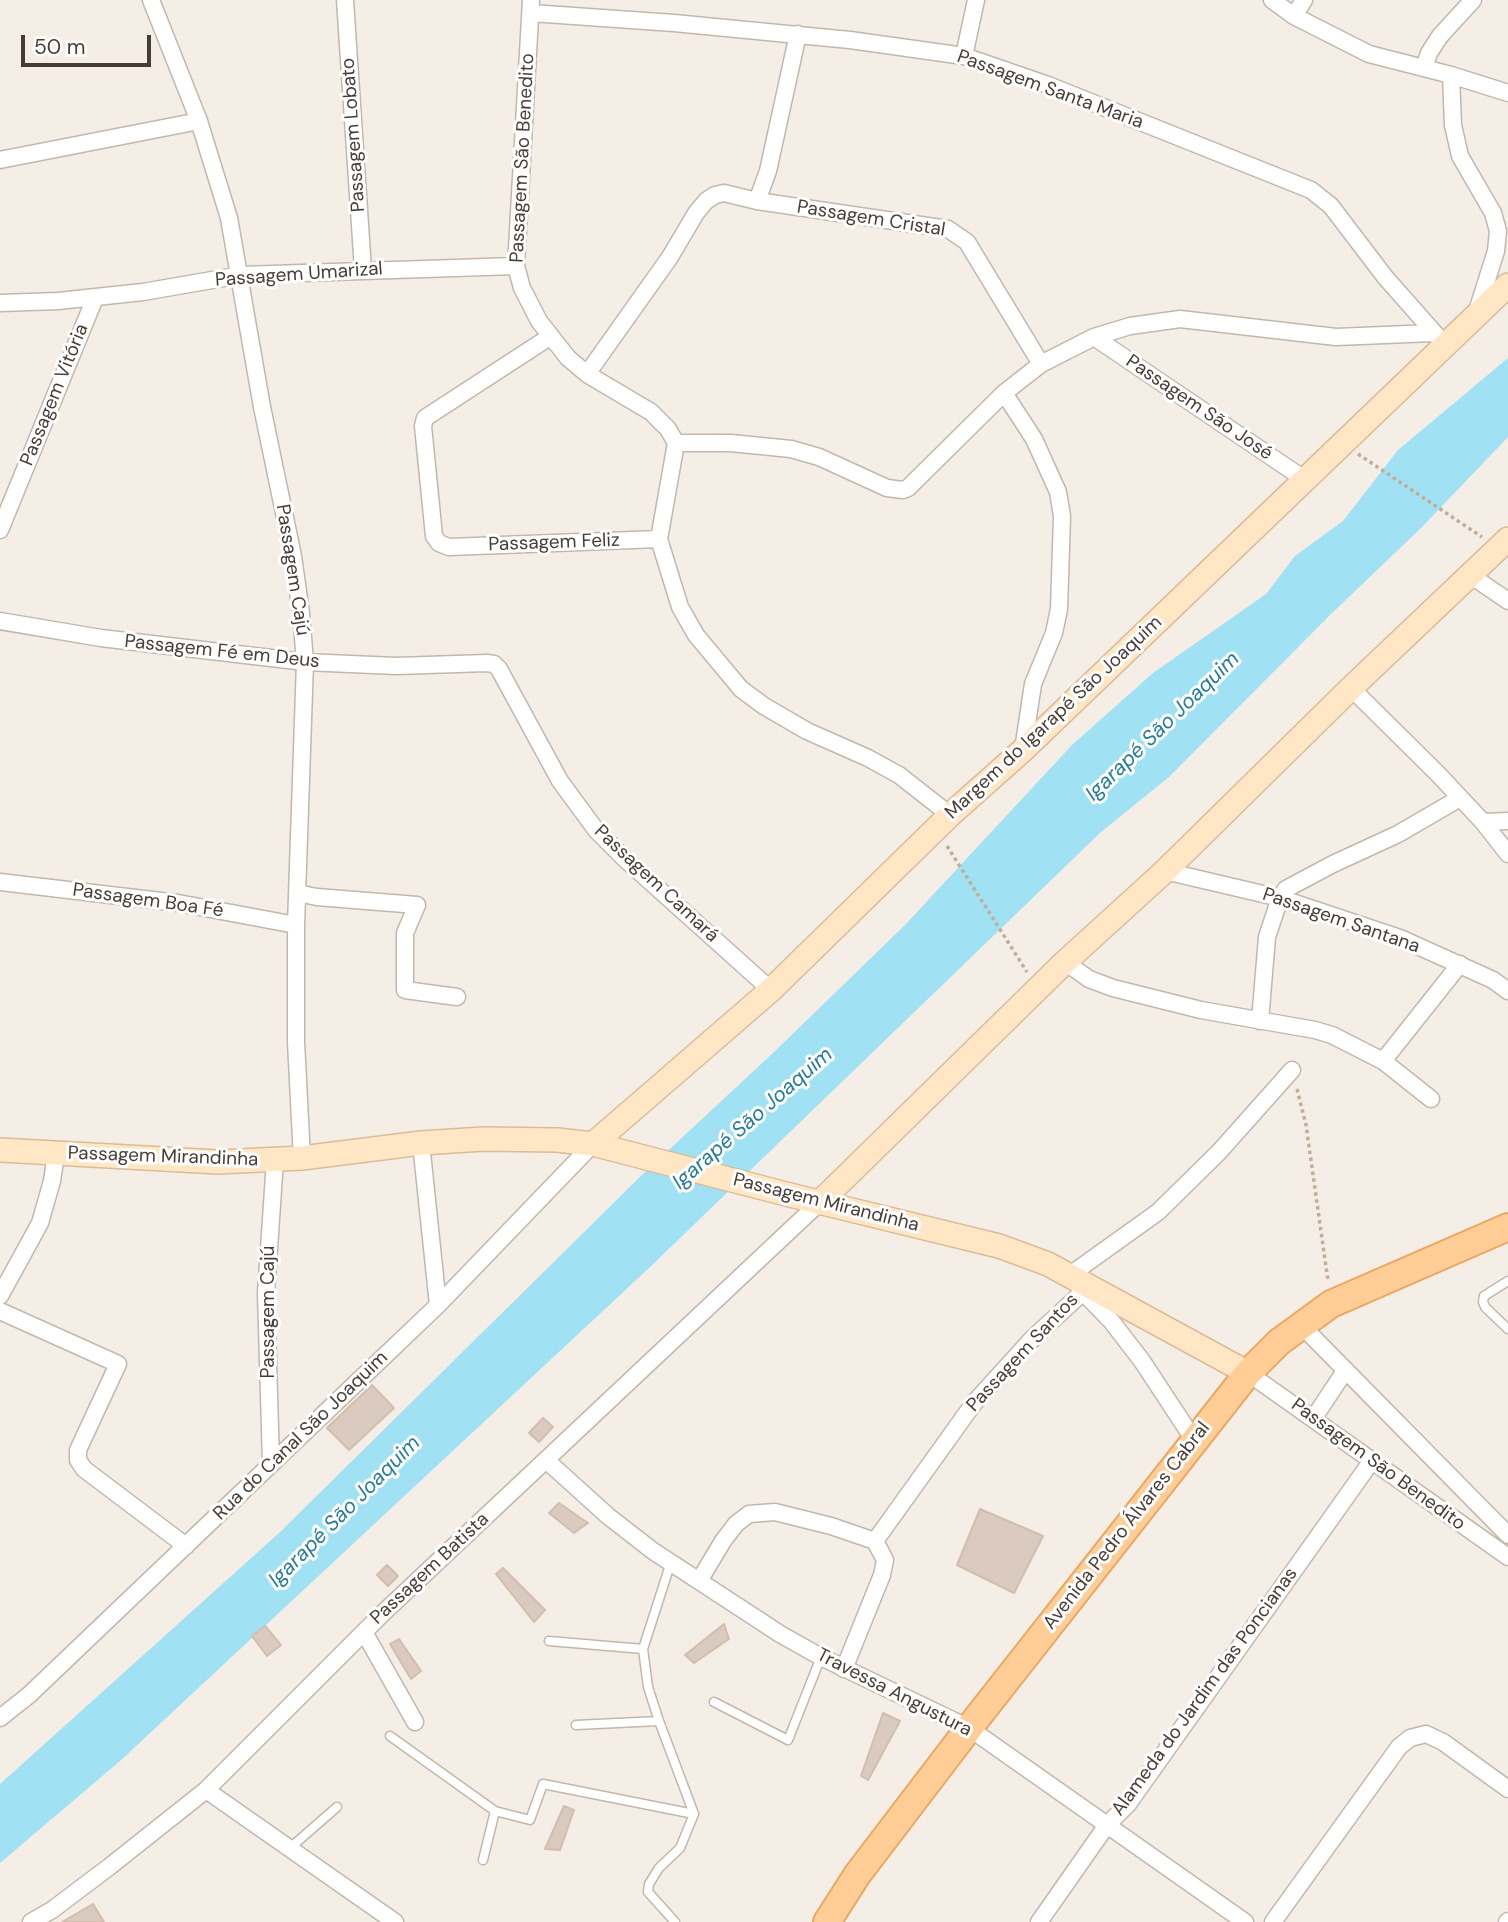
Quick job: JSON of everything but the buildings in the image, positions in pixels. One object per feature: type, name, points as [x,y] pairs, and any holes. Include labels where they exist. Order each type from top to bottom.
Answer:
[{"type":"main road","name":"Avenida Pedro Álvares Cabral","points":[[827,1922],[857,1875],[969,1728],[1248,1373],[1300,1324],[1331,1304],[1508,1227]]},
{"type":"street","name":"Passagem Cajú","points":[[151,0],[199,121],[229,218],[264,418],[293,556],[305,662],[296,925],[296,1042],[302,1158]]},
{"type":"street","name":"Passagem Lobato","points":[[345,0],[363,270]]},
{"type":"street","points":[[964,56],[976,0]]},
{"type":"street","points":[[1272,0],[1294,16],[1369,54],[1508,93]]},
{"type":"street","points":[[1294,16],[1304,0]]},
{"type":"street","points":[[1424,68],[1429,53],[1440,36],[1473,0]]},
{"type":"street","name":"Passagem Santa Maria","points":[[531,7],[798,34],[964,56],[1048,85],[1311,190],[1331,206],[1385,276],[1439,339]]},
{"type":"street","name":"Passagem São Benedito","points":[[531,7],[516,266],[522,288],[539,321],[568,358],[587,374],[651,412],[668,429],[676,443]]},
{"type":"street","points":[[757,201],[768,171],[798,34]]},
{"type":"street","points":[[1451,75],[1453,125],[1460,156],[1493,213],[1497,231],[1496,251],[1475,316]]},
{"type":"street","points":[[0,160],[199,121]]},
{"type":"street","name":"Passagem Cristal","points":[[587,374],[662,268],[696,213],[706,201],[724,193],[757,201],[948,229],[967,243],[1041,364]]},
{"type":"street","name":"Passagem Umarizal","points":[[0,303],[95,298],[241,275],[516,266]]},
{"type":"street","name":"Margem do Igarapé São Joaquim","points":[[600,1146],[771,990],[950,815],[1023,750],[1408,379],[1439,339],[1475,316],[1508,285]]},
{"type":"street","name":"Passagem Vitória","points":[[0,530],[95,298]]},
{"type":"street","points":[[950,815],[899,775],[764,706],[741,689],[696,635],[680,607],[659,539],[676,443],[731,443],[791,449],[818,457],[887,488],[903,490],[916,481],[1004,393],[1041,364],[1094,337],[1130,326],[1180,319],[1336,337],[1439,339]]},
{"type":"street","name":"Passagem Feliz","points":[[551,336],[425,418],[423,426],[435,536],[439,543],[449,547],[659,539]]},
{"type":"street","name":"Passagem São José","points":[[1094,337],[1304,479]]},
{"type":"street","points":[[1004,393],[1034,439],[1059,492],[1062,516],[1062,588],[1059,609],[1054,633],[1033,684],[1023,750]]},
{"type":"street","points":[[819,1203],[1037,989],[1165,871],[1503,543]]},
{"type":"street","points":[[1470,575],[1508,601]]},
{"type":"street","name":"Passagem Fé em Deus","points":[[0,621],[102,638],[305,662],[396,666],[488,663]]},
{"type":"street","name":"Passagem Camará","points":[[488,663],[499,669],[560,782],[596,830],[771,990]]},
{"type":"street","points":[[1351,688],[1460,797],[1508,854]]},
{"type":"street","points":[[1260,1021],[1267,937],[1280,898],[1286,889],[1299,880],[1398,834],[1460,797]]},
{"type":"street","points":[[1483,822],[1508,821]]},
{"type":"street","name":"Passagem Santana","points":[[1165,871],[1280,898],[1400,938],[1493,980],[1508,991]]},
{"type":"street","name":"Passagem Boa Fé","points":[[0,882],[177,903],[296,925]]},
{"type":"street","points":[[297,893],[417,905],[405,933],[405,990],[457,997]]},
{"type":"street","points":[[1065,962],[1089,979],[1113,988],[1190,1007],[1332,1035],[1383,1060],[1431,1099]]},
{"type":"street","points":[[1383,1060],[1460,964]]},
{"type":"street","name":"Passagem Santos","points":[[875,1541],[974,1403],[1077,1284],[1158,1212],[1219,1152],[1292,1070]]},
{"type":"street","name":"Passagem Mirandinha","points":[[0,1150],[218,1163],[302,1158],[421,1143],[511,1138],[600,1146],[999,1246],[1048,1264],[1077,1284],[1248,1373]]},
{"type":"street","points":[[421,1143],[438,1305]]},
{"type":"street","name":"Rua do Canal São Joaquim","points":[[0,1718],[29,1695],[186,1546],[600,1146]]},
{"type":"street","points":[[0,1296],[40,1223],[56,1154]]},
{"type":"street","name":"Passagem Cajú","points":[[271,1463],[266,1293],[275,1160]]},
{"type":"street","name":"Passagem Batista","points":[[31,1922],[56,1916],[206,1790],[364,1632],[819,1203]]},
{"type":"street","points":[[1077,1284],[1112,1322],[1142,1361],[1195,1440]]},
{"type":"street","points":[[0,1311],[117,1363],[118,1366],[78,1450],[78,1460],[84,1469],[186,1546]]},
{"type":"street","name":"Passagem São Benedito","points":[[1300,1324],[1508,1535]]},
{"type":"street","points":[[1313,1419],[1345,1371]]},
{"type":"street","name":"Passagem São Benedito","points":[[1248,1373],[1508,1557]]},
{"type":"street","name":"Travessa Angustura","points":[[546,1460],[608,1516],[699,1581],[780,1634],[821,1657],[969,1728],[1245,1922]]},
{"type":"street","name":"Alameda do Jardim das Poncianas","points":[[1039,1922],[1107,1825],[1128,1804],[1371,1462]]},
{"type":"street","points":[[699,1581],[723,1541],[748,1514],[775,1512],[831,1526],[875,1541],[885,1560],[882,1575],[844,1669]]},
{"type":"street","points":[[364,1632],[415,1721]]},
{"type":"street","points":[[1273,1922],[1399,1747],[1410,1738],[1426,1734],[1443,1742],[1508,1789]]},
{"type":"street","points":[[206,1790],[395,1922]]},
{"type":"lane","points":[[1508,1281],[1484,1296],[1483,1302],[1508,1329]]},
{"type":"lane","points":[[671,1562],[643,1649],[648,1687],[694,1814],[680,1848],[659,1868],[649,1884],[648,1892],[675,1922]]},
{"type":"lane","points":[[549,1641],[643,1649]]},
{"type":"lane","points":[[714,1702],[788,1740],[821,1657]]},
{"type":"lane","points":[[576,1725],[659,1721]]},
{"type":"lane","points":[[390,1736],[495,1811],[530,1820],[543,1784],[694,1814]]},
{"type":"lane","points":[[290,1848],[337,1807]]},
{"type":"lane","points":[[483,1860],[495,1811]]},
{"type":"path","points":[[1368,461],[1453,517],[1503,543]]},
{"type":"path","points":[[959,864],[1037,989]]},
{"type":"path","points":[[1292,1070],[1306,1125],[1331,1304]]},
{"type":"water","name":"Igarapé São Joaquim","points":[[1508,358],[1508,437],[1421,528],[1169,777],[1101,832],[649,1268],[120,1761],[0,1863],[0,1784],[279,1533],[645,1172],[905,925],[1072,745],[1153,673],[1266,594],[1295,556],[1343,521],[1398,450]]}]
